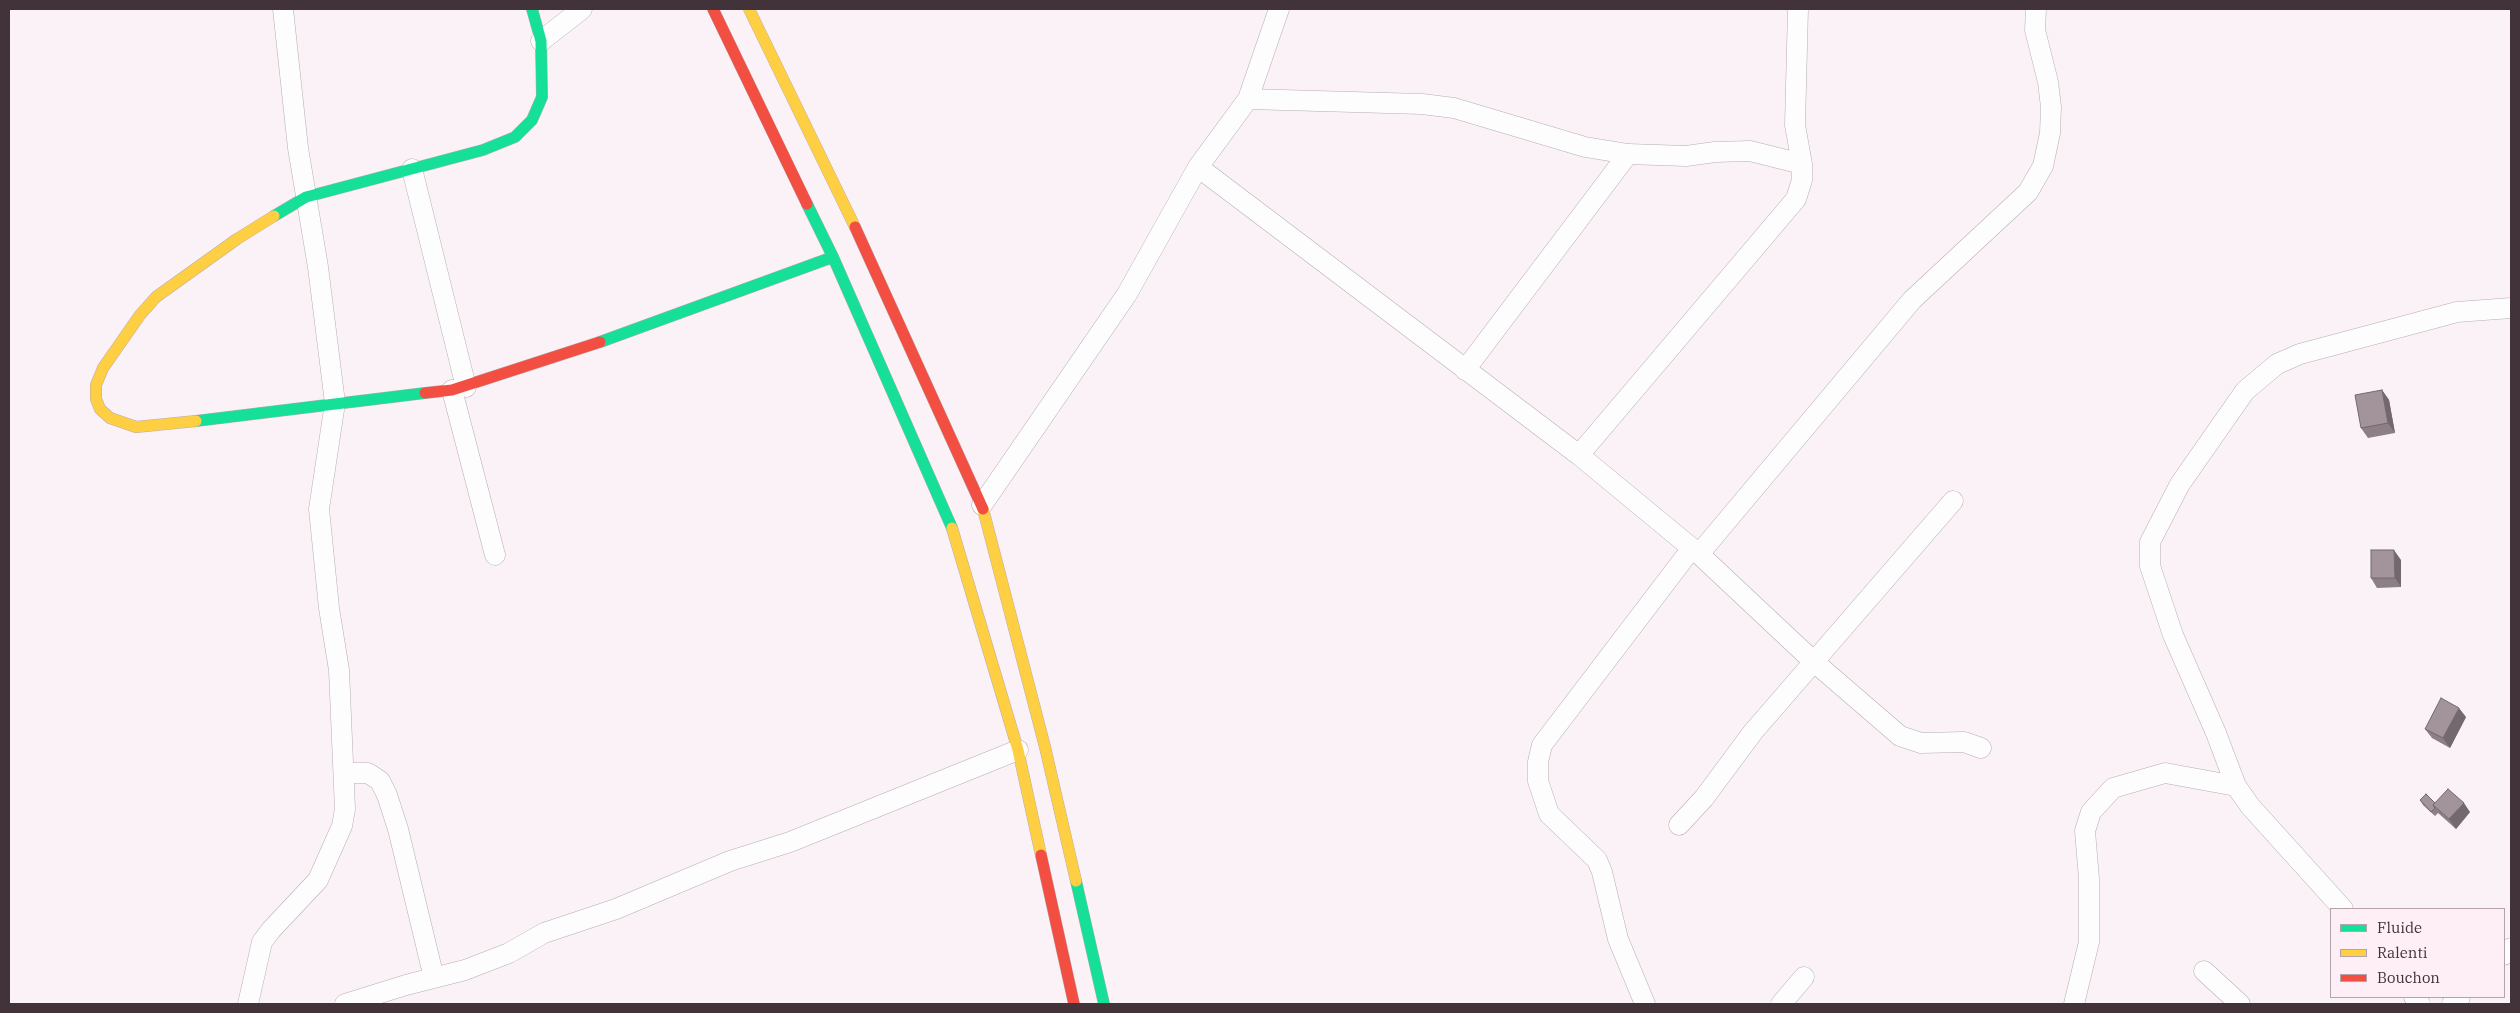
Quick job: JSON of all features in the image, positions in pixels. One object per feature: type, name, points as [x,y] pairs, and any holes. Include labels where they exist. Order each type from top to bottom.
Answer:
[{"type":"street","points":[[248,1004],[262,942],[318,880],[342,826],[345,809],[339,670],[329,608],[319,509],[335,403],[318,267],[298,148],[283,9]]},
{"type":"street","points":[[532,9],[541,41],[542,97],[532,120],[515,137],[484,150],[306,197],[237,239],[156,297],[103,368],[96,385],[96,399],[100,409],[110,418],[136,427],[162,426],[459,388],[603,342],[833,257]]},
{"type":"street","points":[[541,41],[582,9]]},
{"type":"street","points":[[713,9],[833,257],[948,516],[1018,750],[1074,1004]]},
{"type":"street","points":[[749,9],[862,242],[982,505],[1045,747],[1104,1004]]},
{"type":"street","points":[[982,505],[1127,294],[1198,167],[1248,99],[1279,9]]},
{"type":"street","points":[[1579,455],[1796,199],[1802,180],[1802,164],[1795,125],[1798,9]]},
{"type":"street","points":[[1645,1004],[1618,939],[1602,872],[1597,860],[1549,814],[1538,781],[1538,762],[1542,745],[1695,551],[1912,300],[2028,192],[2044,166],[2050,133],[2051,107],[2048,82],[2035,30],[2036,9]]},
{"type":"street","points":[[1248,99],[1422,104],[1454,108],[1585,147],[1628,154],[1686,156],[1714,152],[1750,151],[1802,164]]},
{"type":"street","points":[[1465,370],[1628,154]]},
{"type":"street","points":[[1198,167],[1579,455],[1695,551],[1813,661],[1900,736],[1921,743],[1964,742],[1981,748]]},
{"type":"street","points":[[412,169],[495,555]]},
{"type":"street","points":[[2342,908],[2250,806],[2236,786],[2173,635],[2150,566],[2150,542],[2180,484],[2245,391],[2277,364],[2300,354],[2457,312],[2511,308]]},
{"type":"street","points":[[1679,825],[1704,798],[1753,732],[1813,661],[1953,501]]},
{"type":"street","points":[[344,1004],[465,970],[509,953],[544,933],[616,909],[730,861],[790,842],[1018,750]]},
{"type":"street","points":[[344,773],[368,773],[380,782],[387,795],[398,829],[434,978]]},
{"type":"street","points":[[2074,1004],[2089,942],[2090,879],[2085,832],[2086,821],[2091,812],[2112,788],[2165,773],[2236,786]]},
{"type":"street","points":[[2204,971],[2240,1004]]},
{"type":"street","points":[[1781,1004],[1804,977]]},
{"type":"building","points":[[2382,390],[2388,423],[2361,428],[2355,395]]},
{"type":"building","points":[[2371,550],[2394,550],[2395,578],[2371,578]]},
{"type":"building","points":[[2441,698],[2459,708],[2443,738],[2425,729]]},
{"type":"building","points":[[2448,789],[2464,803],[2449,819],[2433,805]]},
{"type":"building","points":[[2426,794],[2435,803],[2433,805],[2435,808],[2431,812],[2420,800]]},
{"type":"traffic: fast","points":[[274,216],[306,197],[483,150],[515,137],[532,120],[542,97],[541,41],[532,9]]},
{"type":"traffic: fast","points":[[807,204],[833,257],[952,528]]},
{"type":"traffic: fast","points":[[600,342],[833,257]]},
{"type":"traffic: fast","points":[[196,421],[425,393]]},
{"type":"traffic: fast","points":[[1076,881],[1104,1004]]},
{"type":"traffic: slow","points":[[749,9],[855,227]]},
{"type":"traffic: slow","points":[[196,421],[136,427],[110,418],[100,409],[96,399],[96,385],[103,368],[140,315],[156,297],[237,239],[274,216]]},
{"type":"traffic: slow","points":[[983,509],[1045,747],[1076,881]]},
{"type":"traffic: slow","points":[[952,528],[1018,750],[1041,855]]},
{"type":"traffic: jam","points":[[713,9],[807,204]]},
{"type":"traffic: jam","points":[[855,227],[983,509]]},
{"type":"traffic: jam","points":[[425,393],[452,390],[600,342]]},
{"type":"traffic: jam","points":[[1041,855],[1074,1004]]}]
